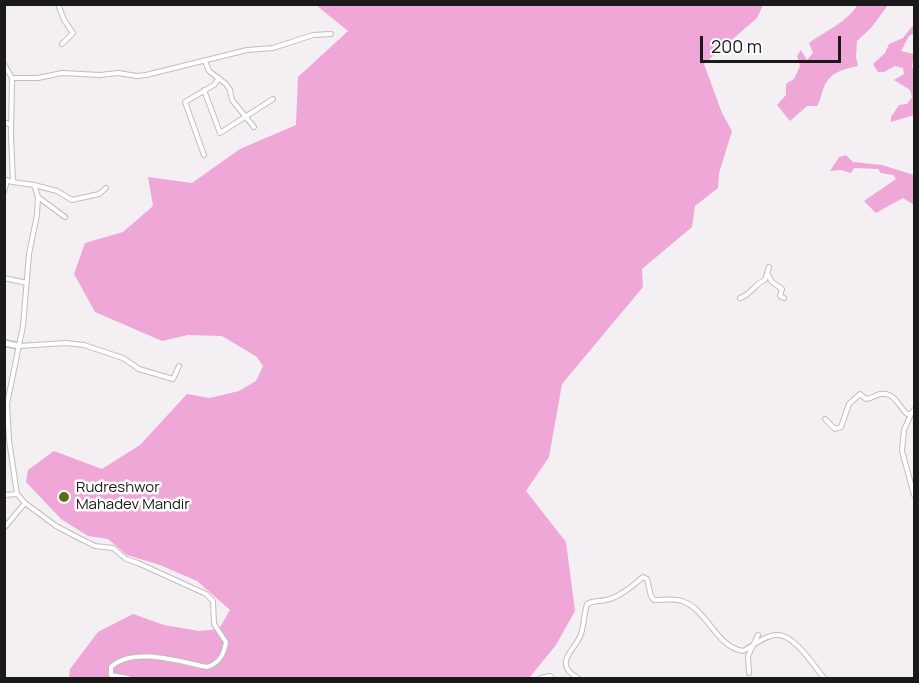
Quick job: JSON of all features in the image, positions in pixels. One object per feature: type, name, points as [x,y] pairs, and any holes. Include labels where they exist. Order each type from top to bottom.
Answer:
[{"type":"street","points":[[58,4],[66,24],[73,33],[62,44]]},
{"type":"street","points":[[12,78],[38,78],[62,73],[100,75],[118,73],[137,76],[247,51],[273,48],[313,35],[331,34]]},
{"type":"street","points":[[206,61],[209,71],[226,84],[232,100],[254,127]]},
{"type":"street","points":[[4,64],[12,78],[13,182]]},
{"type":"street","points":[[204,155],[185,102],[214,85],[219,78]]},
{"type":"street","points":[[204,90],[220,133],[273,99]]},
{"type":"street","points":[[4,122],[12,125]]},
{"type":"street","points":[[4,192],[6,180],[57,191],[72,200],[99,194],[106,188]]},
{"type":"street","points":[[34,185],[38,197],[29,254],[28,283],[19,346],[7,404],[6,425],[17,494],[25,503],[56,526],[95,546],[113,548],[126,559],[206,594],[213,601],[214,624],[226,642],[225,652],[215,665],[207,667],[139,655],[117,661],[111,667],[111,675],[128,678]]},
{"type":"street","points":[[38,197],[65,217]]},
{"type":"street","points":[[740,298],[744,297],[760,281],[765,280],[769,267]]},
{"type":"street","points":[[768,275],[772,282],[782,289],[780,296],[784,298]]},
{"type":"street","points":[[4,278],[28,283]]},
{"type":"street","points":[[4,343],[19,346],[66,343],[84,345],[123,358],[139,369],[173,379],[179,366]]},
{"type":"street","points":[[825,419],[835,429],[841,427],[849,404],[860,394],[866,399],[872,399],[879,394],[888,394],[907,414],[913,412]]},
{"type":"street","points":[[913,412],[904,430],[902,451],[915,495]]},
{"type":"street","points":[[4,495],[17,494]]},
{"type":"street","points":[[4,528],[25,503]]},
{"type":"street","points":[[578,678],[572,675],[566,666],[566,660],[582,633],[587,604],[613,597],[630,588],[643,577],[647,579],[654,600],[681,600],[736,649],[742,651],[777,634],[788,638],[807,655],[824,678]]},
{"type":"street","points":[[749,673],[748,657],[758,635]]},
{"type":"street","points":[[541,678],[550,676],[552,678]]},
{"type":"shaded area","points":[[858,4],[888,5],[871,28],[857,41],[858,66],[843,70],[830,78],[817,106],[807,106],[790,121],[777,105],[786,95],[786,84],[794,79],[800,66],[797,56],[801,50],[807,60],[813,53],[809,43],[849,16]]},
{"type":"shaded area","points":[[316,5],[763,5],[757,18],[704,64],[722,113],[732,131],[719,173],[718,188],[695,206],[692,227],[642,269],[643,287],[562,384],[549,457],[526,491],[566,542],[575,611],[556,645],[529,678],[69,678],[70,669],[98,632],[133,614],[164,625],[199,631],[219,629],[230,610],[197,581],[160,565],[127,555],[108,539],[88,536],[61,519],[26,482],[28,470],[54,451],[102,469],[140,445],[187,394],[210,398],[239,391],[256,381],[263,366],[257,357],[222,336],[188,335],[162,341],[95,312],[74,274],[85,243],[123,232],[153,206],[148,177],[192,183],[240,149],[296,125],[298,77],[348,31]]},
{"type":"shaded area","points":[[914,24],[914,33],[909,36],[901,51],[914,54],[912,67],[914,69],[914,115],[891,122],[891,117],[899,105],[907,104],[912,97],[910,90],[894,80],[904,74],[903,68],[895,66],[884,72],[878,72],[873,64],[885,53],[889,44],[903,38]]},
{"type":"shaded area","points":[[846,155],[853,162],[882,165],[914,175],[914,205],[903,198],[876,213],[864,201],[896,179],[893,175],[881,173],[878,169],[854,168],[851,173],[841,170],[830,171],[839,157]]},
{"type":"place","name":"Rudreshwor Mahadev Mandir","points":[[64,497]]}]
